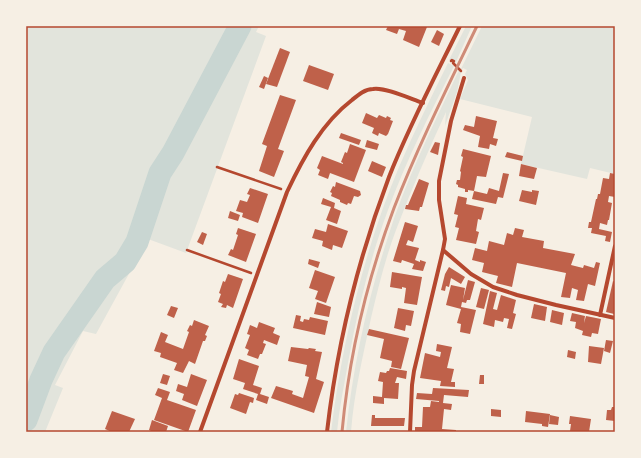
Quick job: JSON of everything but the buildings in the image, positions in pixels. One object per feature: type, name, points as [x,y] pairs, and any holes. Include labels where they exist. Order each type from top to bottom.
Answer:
[{"type":"street","points":[[327,432],[338,354],[362,261],[390,176],[460,26]]},
{"type":"street","points":[[410,432],[414,371],[444,250],[445,239],[439,200],[439,181],[451,121],[464,78]]},
{"type":"street","points":[[200,432],[287,192],[304,158],[322,130],[338,112],[358,95],[371,89],[378,88],[423,103]]},
{"type":"street","points":[[600,315],[615,246]]},
{"type":"street","points":[[444,250],[470,274],[493,287],[523,296],[615,318]]},
{"type":"path","points":[[454,65],[461,71]]},
{"type":"path","points":[[217,167],[287,192]]},
{"type":"path","points":[[187,250],[257,275]]},
{"type":"shaded area","points":[[26,26],[259,26],[256,32],[266,36],[186,253],[148,239],[96,334],[83,331],[55,385],[63,388],[45,432],[26,432]]},
{"type":"shaded area","points":[[466,26],[472,26],[455,64],[455,61],[449,60]]},
{"type":"shaded area","points":[[482,26],[615,26],[615,174],[590,168],[587,179],[521,164],[532,117],[460,99],[468,80],[465,74],[467,70],[463,68],[462,70],[461,69]]},
{"type":"shaded area","points":[[448,63],[454,66],[410,155],[375,247],[356,324],[337,432],[331,432],[341,365],[348,331],[375,231],[399,167]]},
{"type":"shaded area","points":[[459,70],[461,72],[457,92],[445,126],[446,112],[426,156],[388,252],[376,296],[362,360],[354,403],[351,432],[346,432],[357,359],[367,311],[387,240],[402,196]]},
{"type":"waterway","points":[[26,420],[41,380],[54,352],[105,279],[125,262],[137,242],[160,173],[173,153],[240,26]]},
{"type":"railway","points":[[342,432],[349,375],[360,318],[384,235],[413,162],[477,26]]}]
